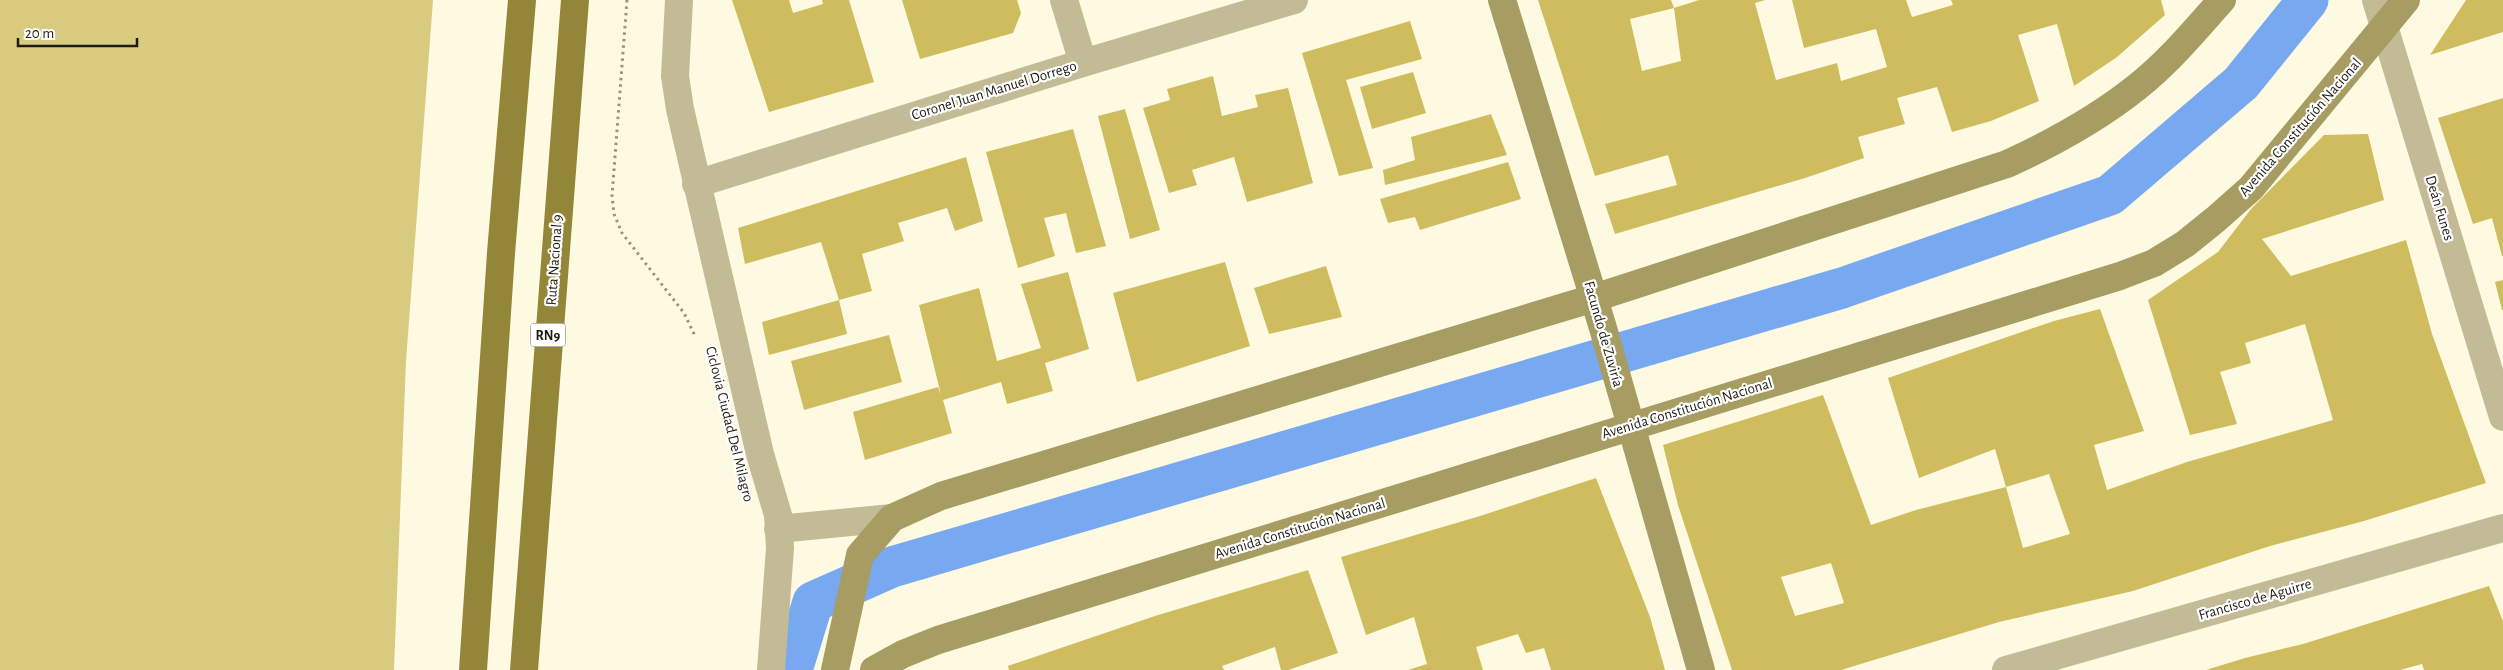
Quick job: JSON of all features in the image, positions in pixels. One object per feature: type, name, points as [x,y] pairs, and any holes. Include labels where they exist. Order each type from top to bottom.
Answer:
[{"type":"main road","points":[[473,670],[501,253],[522,0]]},
{"type":"main road","name":"Ruta Nacional 9","points":[[524,670],[575,0]]},
{"type":"main road","name":"Facundo de Zuviría","points":[[1502,0],[1603,328],[1701,670]]},
{"type":"main road","points":[[837,659],[860,556],[892,518],[941,496],[1594,298],[2007,164],[2049,145],[2099,115],[2139,86],[2172,55],[2222,0]]},
{"type":"main road","name":"Avenida Constitución Nacional","points":[[874,670],[903,654],[938,640],[2154,264],[2216,220],[2251,188],[2385,28],[2406,0]]},
{"type":"street","points":[[679,0],[675,76],[680,109],[760,454],[778,515],[780,548],[771,670]]},
{"type":"street","points":[[1064,0],[1083,63]]},
{"type":"street","name":"Coronel Juan Manuel Dorrego","points":[[696,184],[1083,63],[1294,0]]},
{"type":"street","name":"Deán Funes","points":[[2376,0],[2503,416]]},
{"type":"street","points":[[778,528],[892,518]]},
{"type":"street","name":"Francisco de Aguirre","points":[[2006,670],[2503,528]]},
{"type":"path","name":"Ciclovia Ciudad Del Milagro","points":[[627,0],[612,196],[614,214],[622,233],[684,313],[696,338]]},
{"type":"shaded area","points":[[0,0],[433,0],[406,361],[394,670],[0,670]]},
{"type":"building","points":[[732,0],[789,0],[793,13],[823,4],[822,0],[849,0],[874,82],[769,112]]},
{"type":"building","points":[[902,0],[1017,0],[1021,13],[1013,33],[920,59]]},
{"type":"building","points":[[1538,0],[1671,0],[1674,8],[1699,0],[1765,0],[1755,3],[1776,80],[1837,63],[1841,81],[1887,67],[1876,29],[1804,48],[1792,0],[1906,0],[1912,17],[1953,5],[1951,0],[2161,0],[2165,15],[2117,57],[2074,86],[2057,24],[2018,35],[2039,101],[1991,121],[1952,132],[1937,87],[1897,98],[1905,124],[1858,137],[1864,158],[1805,178],[1615,234],[1605,204],[1677,185],[1668,155],[1595,176]],"holes":[[[1674,8],[1681,61],[1642,71],[1630,19]]]},
{"type":"building","points":[[2466,0],[2503,0],[2503,32],[2430,55]]},
{"type":"building","points":[[1410,21],[1422,59],[1346,80],[1373,168],[1339,176],[1302,53]]},
{"type":"building","points":[[1413,72],[1426,113],[1372,129],[1360,87]]},
{"type":"building","points":[[1213,76],[1222,116],[1258,107],[1255,95],[1288,88],[1313,183],[1247,202],[1234,157],[1192,170],[1197,185],[1169,193],[1143,108],[1170,100],[1167,89]]},
{"type":"building","points":[[2503,98],[2502,256],[2492,218],[2473,224],[2438,118]]},
{"type":"building","points":[[1125,109],[1160,230],[1130,239],[1098,116]]},
{"type":"building","points":[[1491,114],[1507,155],[1385,185],[1383,170],[1415,160],[1411,137]]},
{"type":"building","points":[[1073,129],[1106,246],[1076,253],[1066,213],[1044,218],[1055,256],[1018,268],[986,152]]},
{"type":"building","points":[[2368,134],[2384,200],[2262,239],[2291,276],[2406,240],[2432,334],[2486,483],[2364,521],[2270,546],[2133,591],[1999,622],[1841,670],[1732,670],[1678,505],[1663,445],[1823,395],[1871,525],[1916,510],[2006,487],[1995,449],[1919,478],[1888,378],[2054,321],[2100,309],[2144,431],[2094,445],[2107,490],[2187,462],[2333,420],[2305,324],[2245,343],[2251,363],[2220,372],[2237,424],[2190,435],[2148,300],[2218,252],[2251,209],[2324,135]],"holes":[[[2049,474],[2070,534],[2023,548],[2006,487]],[[1831,563],[1844,603],[1795,616],[1781,577]]]},
{"type":"building","points":[[966,157],[983,221],[955,231],[947,208],[898,223],[904,241],[862,254],[872,291],[839,300],[821,242],[745,264],[738,228]]},
{"type":"building","points":[[1508,162],[1521,199],[1420,230],[1415,217],[1388,223],[1380,199]]},
{"type":"building","points":[[1225,262],[1250,346],[1137,382],[1113,293]]},
{"type":"building","points":[[1326,266],[1342,317],[1269,334],[1254,288]]},
{"type":"building","points":[[1068,272],[1089,349],[1045,363],[1053,391],[1007,404],[1001,382],[943,400],[952,433],[865,460],[853,412],[938,387],[941,395],[919,305],[979,288],[997,361],[1041,348],[1021,284]]},
{"type":"building","points":[[2503,280],[2503,310],[2502,310],[2495,282]]},
{"type":"building","points":[[839,300],[847,334],[769,355],[762,322]]},
{"type":"building","points":[[889,335],[902,382],[804,410],[791,361]]},
{"type":"building","points":[[1596,478],[1650,617],[1665,670],[1551,670],[1544,648],[1526,653],[1518,634],[1476,647],[1483,670],[1408,670],[1427,664],[1414,617],[1366,635],[1341,557],[1480,516]]},
{"type":"building","points":[[1308,570],[1338,653],[1288,670],[1281,670],[1275,647],[1222,666],[1224,670],[1009,670],[1008,666],[1155,616]]},
{"type":"building","points":[[2489,586],[2503,621],[2503,670],[2424,670],[2422,664],[2400,670],[2206,670],[2303,644]]},
{"type":"waterway","points":[[792,670],[813,602],[892,567],[1842,288],[2110,195],[2241,83],[2308,0]]}]
